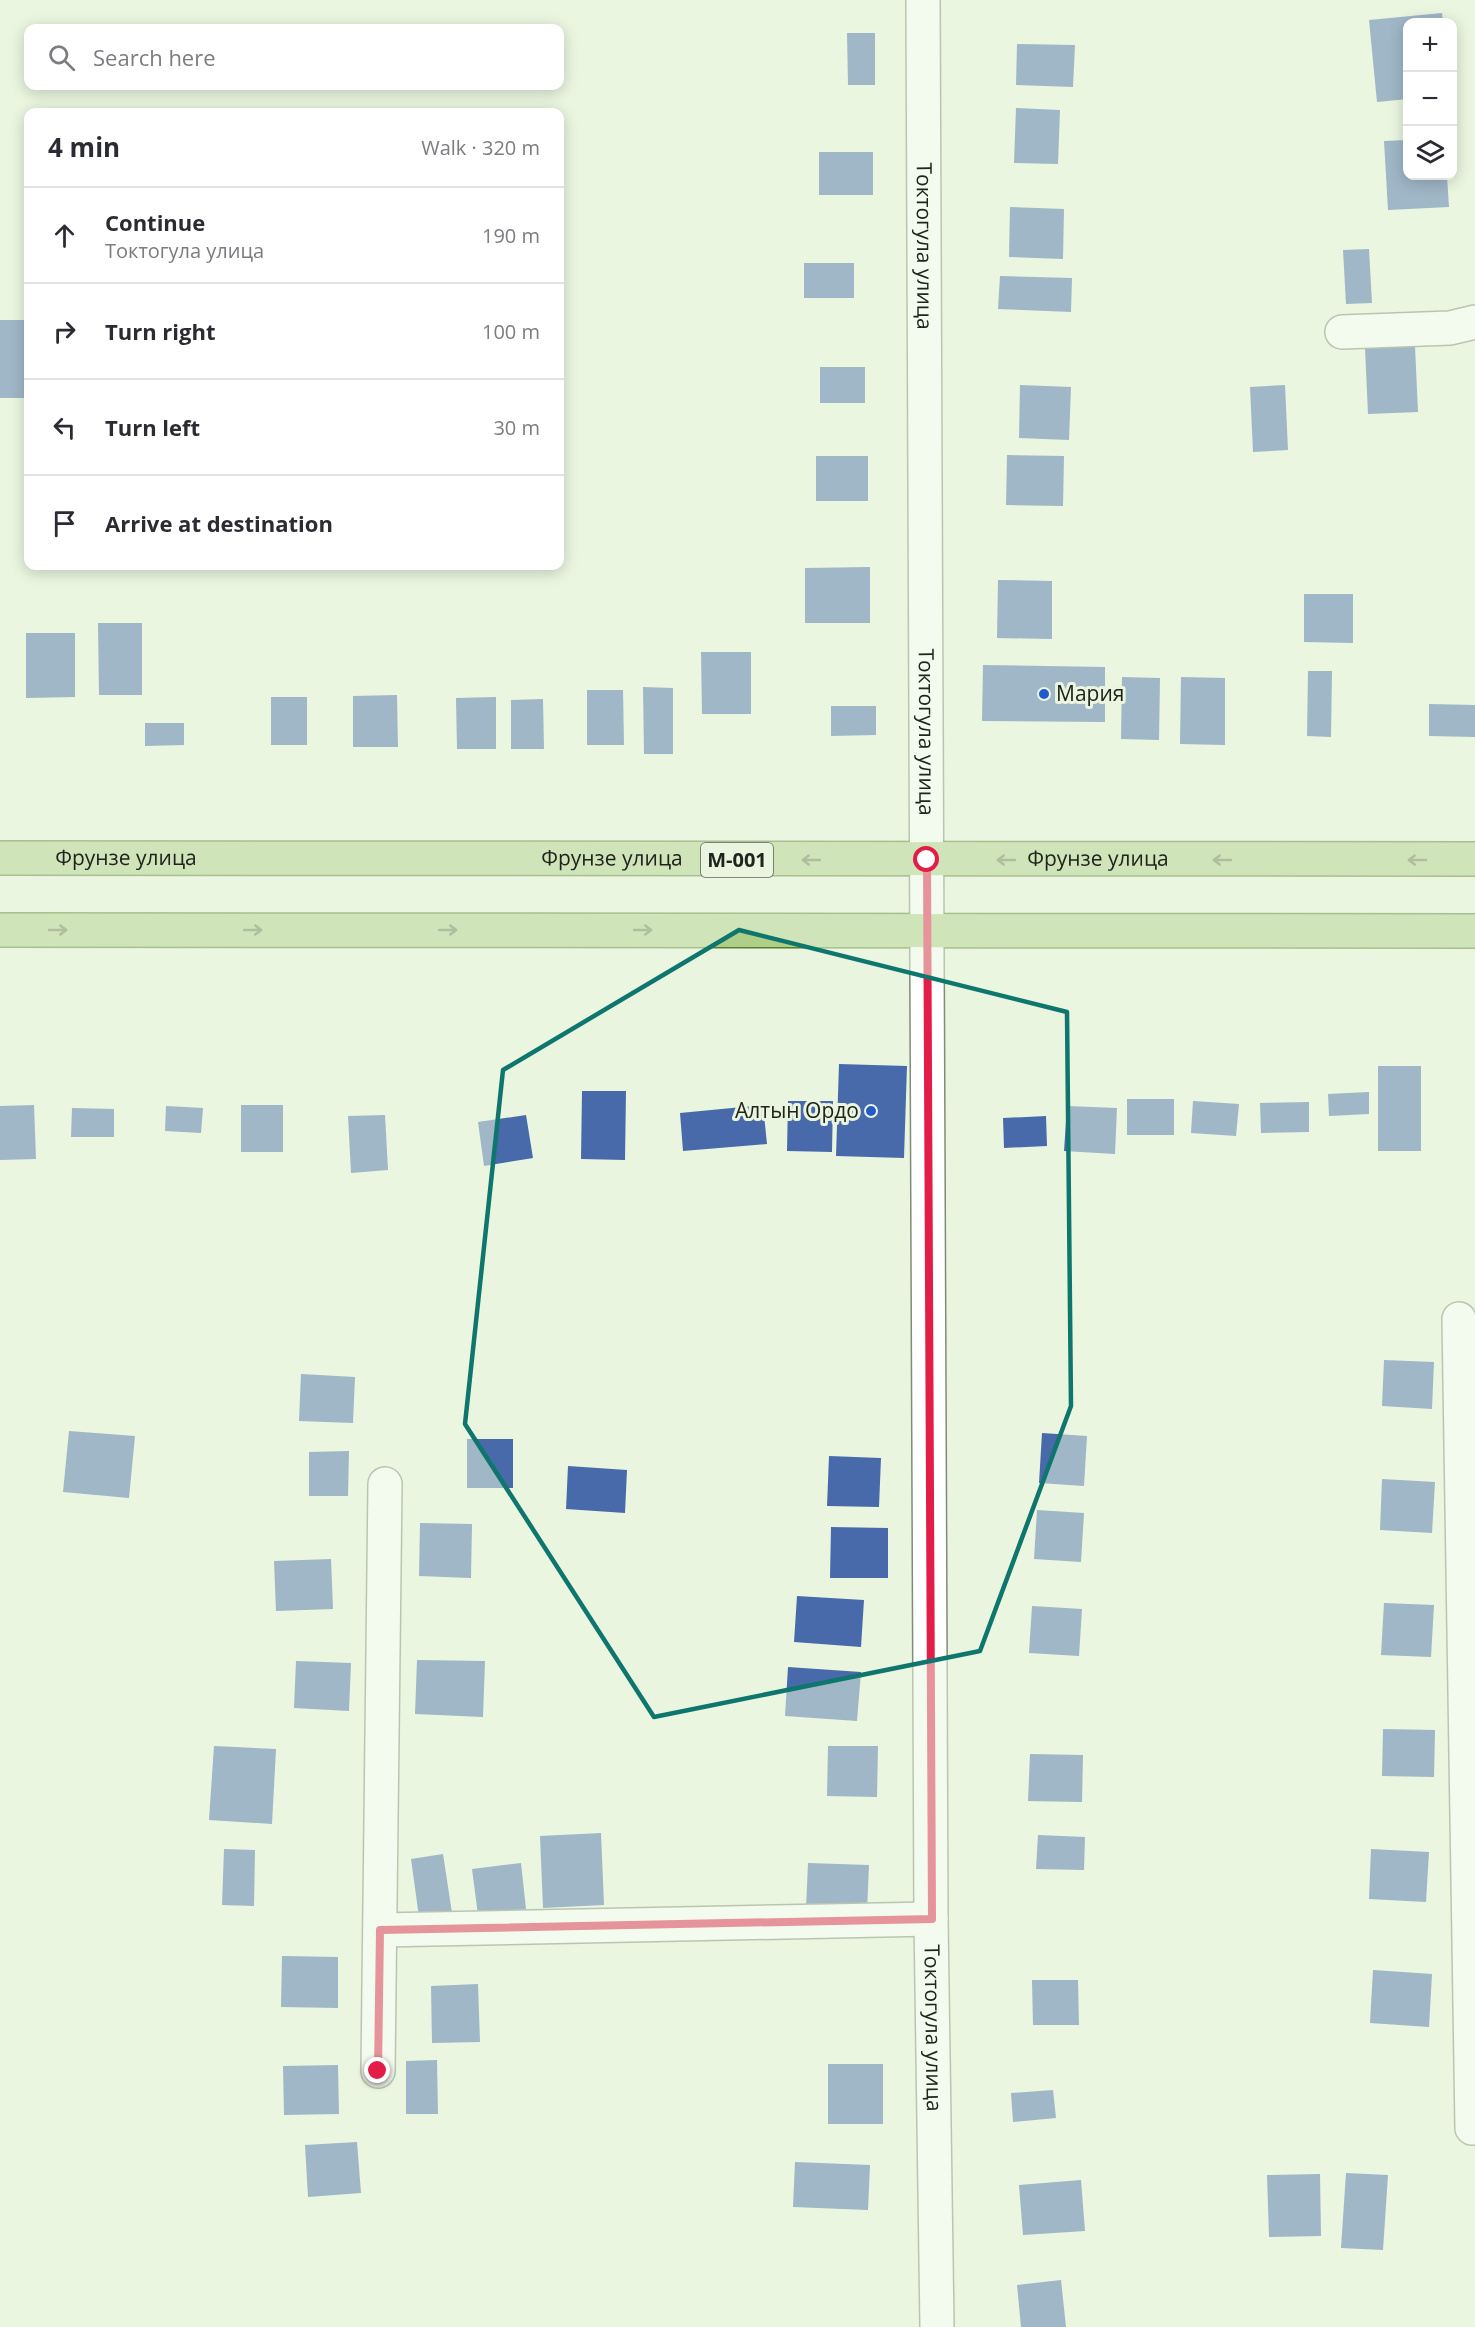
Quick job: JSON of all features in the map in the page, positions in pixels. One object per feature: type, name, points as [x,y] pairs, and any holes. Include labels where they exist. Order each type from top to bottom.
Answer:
[{"type":"main road","name":"Фрунзе улица","points":[[0,858],[1475,860]]},
{"type":"main road","points":[[0,930],[1475,931]]},
{"type":"street","name":"Токтогула улица","points":[[923,0],[932,1919],[937,2327]]},
{"type":"street","points":[[1342,332],[1450,328],[1475,322]]},
{"type":"street","points":[[1459,1319],[1472,2128],[1475,2128]]},
{"type":"street","points":[[378,2071],[385,1484]]},
{"type":"street","points":[[380,1930],[932,1919]]},
{"type":"highlighted area","points":[[739,930],[1067,1012],[1071,1406],[980,1651],[654,1717],[465,1424],[503,1070]]},
{"type":"building","points":[[1442,13],[1443,18],[1403,18],[1403,99],[1377,102],[1369,20]]},
{"type":"building","points":[[847,33],[875,33],[875,85],[848,85]]},
{"type":"building","points":[[1017,44],[1075,45],[1073,87],[1016,85]]},
{"type":"building","points":[[1016,108],[1060,110],[1058,164],[1014,163]]},
{"type":"building","points":[[1403,140],[1403,180],[1447,180],[1449,207],[1388,210],[1384,141]]},
{"type":"building","points":[[819,152],[873,152],[873,195],[819,195]]},
{"type":"building","points":[[1010,207],[1064,209],[1063,259],[1009,257]]},
{"type":"building","points":[[1369,249],[1372,303],[1346,304],[1343,250]]},
{"type":"building","points":[[804,263],[854,263],[854,298],[804,298]]},
{"type":"building","points":[[1000,276],[1072,278],[1071,312],[998,309]]},
{"type":"building","points":[[0,320],[24,320],[24,398],[0,398]]},
{"type":"building","points":[[1415,346],[1418,412],[1368,414],[1365,348]]},
{"type":"building","points":[[820,367],[865,367],[865,403],[820,403]]},
{"type":"building","points":[[1020,385],[1071,387],[1069,440],[1019,438]]},
{"type":"building","points":[[1285,385],[1288,450],[1253,452],[1250,387]]},
{"type":"building","points":[[1007,455],[1064,456],[1063,506],[1006,505]]},
{"type":"building","points":[[816,456],[868,456],[868,501],[816,501]]},
{"type":"building","points":[[870,567],[870,623],[805,623],[805,568]]},
{"type":"building","points":[[998,580],[1052,581],[1052,639],[997,638]]},
{"type":"building","points":[[1304,594],[1353,594],[1353,643],[1304,642]]},
{"type":"building","points":[[98,623],[142,623],[142,695],[99,695]]},
{"type":"building","points":[[26,633],[75,633],[75,697],[26,698]]},
{"type":"building","points":[[701,652],[751,652],[751,714],[702,714]]},
{"type":"building","name":"Мария","points":[[983,665],[1105,667],[1105,722],[982,721]]},
{"type":"building","points":[[1308,671],[1332,671],[1331,737],[1307,736]]},
{"type":"building","points":[[1122,677],[1160,678],[1159,740],[1121,739]]},
{"type":"building","points":[[1181,677],[1225,678],[1225,745],[1180,744]]},
{"type":"building","points":[[643,687],[673,688],[673,754],[644,754]]},
{"type":"building","points":[[587,690],[623,690],[624,745],[587,745]]},
{"type":"building","points":[[397,695],[398,747],[353,747],[353,696]]},
{"type":"building","points":[[271,697],[307,697],[307,745],[271,745]]},
{"type":"building","points":[[496,697],[496,749],[457,749],[456,698]]},
{"type":"building","points":[[543,699],[544,749],[511,749],[511,700]]},
{"type":"building","points":[[1429,704],[1475,705],[1475,737],[1429,736]]},
{"type":"building","points":[[831,706],[876,706],[876,735],[831,736]]},
{"type":"building","points":[[145,723],[184,723],[184,745],[145,746]]},
{"type":"building","name":"Алтын Ордо","points":[[839,1064],[907,1066],[904,1158],[836,1156]]},
{"type":"building","points":[[1378,1066],[1421,1066],[1421,1151],[1378,1151]]},
{"type":"building","points":[[582,1091],[626,1091],[625,1160],[581,1159]]},
{"type":"building","points":[[1369,1092],[1369,1114],[1329,1116],[1328,1094]]},
{"type":"building","points":[[1127,1099],[1174,1099],[1174,1135],[1127,1135]]},
{"type":"building","points":[[788,1101],[833,1101],[832,1152],[787,1151]]},
{"type":"building","points":[[1193,1101],[1239,1104],[1236,1136],[1191,1133]]},
{"type":"building","points":[[1309,1102],[1309,1132],[1261,1133],[1260,1103]]},
{"type":"building","points":[[34,1105],[36,1159],[0,1160],[0,1106]]},
{"type":"building","points":[[241,1105],[283,1105],[283,1152],[241,1152]]},
{"type":"building","points":[[763,1105],[767,1144],[683,1151],[680,1113]]},
{"type":"building","points":[[166,1106],[203,1108],[201,1133],[165,1131]]},
{"type":"building","points":[[1067,1106],[1117,1108],[1115,1154],[1064,1151]]},
{"type":"building","points":[[72,1108],[114,1109],[114,1137],[71,1137]]},
{"type":"building","points":[[385,1115],[388,1170],[351,1173],[348,1116]]},
{"type":"building","points":[[526,1115],[533,1158],[484,1166],[478,1122]]},
{"type":"building","points":[[1046,1116],[1047,1146],[1004,1148],[1003,1118]]},
{"type":"building","points":[[1384,1360],[1434,1362],[1432,1409],[1382,1406]]},
{"type":"building","points":[[301,1374],[355,1377],[353,1423],[299,1421]]},
{"type":"building","points":[[69,1431],[135,1436],[129,1498],[63,1492]]},
{"type":"building","points":[[1042,1433],[1087,1436],[1084,1486],[1039,1483]]},
{"type":"building","points":[[467,1439],[513,1439],[513,1488],[467,1488]]},
{"type":"building","points":[[349,1451],[348,1496],[309,1496],[309,1452]]},
{"type":"building","points":[[829,1456],[881,1458],[879,1507],[827,1506]]},
{"type":"building","points":[[568,1466],[627,1470],[625,1513],[566,1509]]},
{"type":"building","points":[[1382,1479],[1435,1482],[1432,1533],[1380,1530]]},
{"type":"building","points":[[1037,1510],[1084,1513],[1081,1562],[1034,1559]]},
{"type":"building","points":[[420,1523],[472,1524],[471,1578],[419,1576]]},
{"type":"building","points":[[831,1527],[888,1528],[888,1578],[830,1578]]},
{"type":"building","points":[[331,1559],[333,1609],[276,1611],[274,1561]]},
{"type":"building","points":[[797,1596],[864,1600],[861,1647],[794,1642]]},
{"type":"building","points":[[1384,1603],[1434,1605],[1431,1657],[1381,1655]]},
{"type":"building","points":[[1032,1606],[1082,1609],[1079,1656],[1029,1653]]},
{"type":"building","points":[[417,1660],[485,1661],[483,1717],[415,1714]]},
{"type":"building","points":[[296,1661],[351,1663],[349,1711],[294,1708]]},
{"type":"building","points":[[788,1667],[861,1672],[857,1721],[785,1716]]},
{"type":"building","points":[[1383,1729],[1435,1730],[1434,1777],[1382,1776]]},
{"type":"building","points":[[214,1746],[276,1749],[272,1824],[209,1820]]},
{"type":"building","points":[[828,1746],[878,1746],[877,1797],[827,1796]]},
{"type":"building","points":[[1030,1754],[1083,1755],[1082,1802],[1028,1801]]},
{"type":"building","points":[[601,1833],[604,1905],[543,1908],[540,1836]]},
{"type":"building","points":[[1038,1835],[1085,1837],[1084,1870],[1036,1869]]},
{"type":"building","points":[[224,1849],[255,1850],[254,1906],[222,1905]]},
{"type":"building","points":[[1371,1849],[1429,1852],[1426,1902],[1369,1899]]},
{"type":"building","points":[[443,1854],[452,1913],[419,1917],[411,1859]]},
{"type":"building","points":[[521,1863],[526,1909],[478,1915],[472,1869]]},
{"type":"building","points":[[808,1863],[869,1865],[867,1911],[806,1909]]},
{"type":"building","points":[[282,1956],[338,1957],[338,2008],[281,2007]]},
{"type":"building","points":[[1373,1970],[1432,1974],[1429,2027],[1370,2023]]},
{"type":"building","points":[[1032,1980],[1078,1980],[1079,2025],[1033,2025]]},
{"type":"building","points":[[478,1984],[480,2042],[432,2043],[431,1986]]},
{"type":"building","points":[[437,2060],[438,2114],[406,2114],[406,2061]]},
{"type":"building","points":[[828,2064],[883,2064],[883,2124],[828,2124]]},
{"type":"building","points":[[338,2065],[339,2114],[284,2115],[283,2066]]},
{"type":"building","points":[[1053,2090],[1056,2118],[1013,2122],[1011,2093]]},
{"type":"building","points":[[357,2142],[361,2193],[308,2197],[305,2145]]},
{"type":"building","points":[[795,2162],[870,2165],[868,2210],[793,2207]]},
{"type":"building","points":[[1346,2173],[1388,2175],[1383,2250],[1341,2248]]},
{"type":"building","points":[[1320,2174],[1321,2236],[1269,2237],[1267,2175]]},
{"type":"building","points":[[1081,2180],[1085,2231],[1023,2235],[1019,2185]]},
{"type":"building","points":[[1061,2280],[1066,2327],[1021,2327],[1017,2285]]},
{"type":"place","name":"Мария","points":[[1044,694]]},
{"type":"place","name":"Алтын Ордо","points":[[871,1111]]},
{"type":"route","points":[[378,2071],[380,1930],[932,1919],[927,860]]}]
